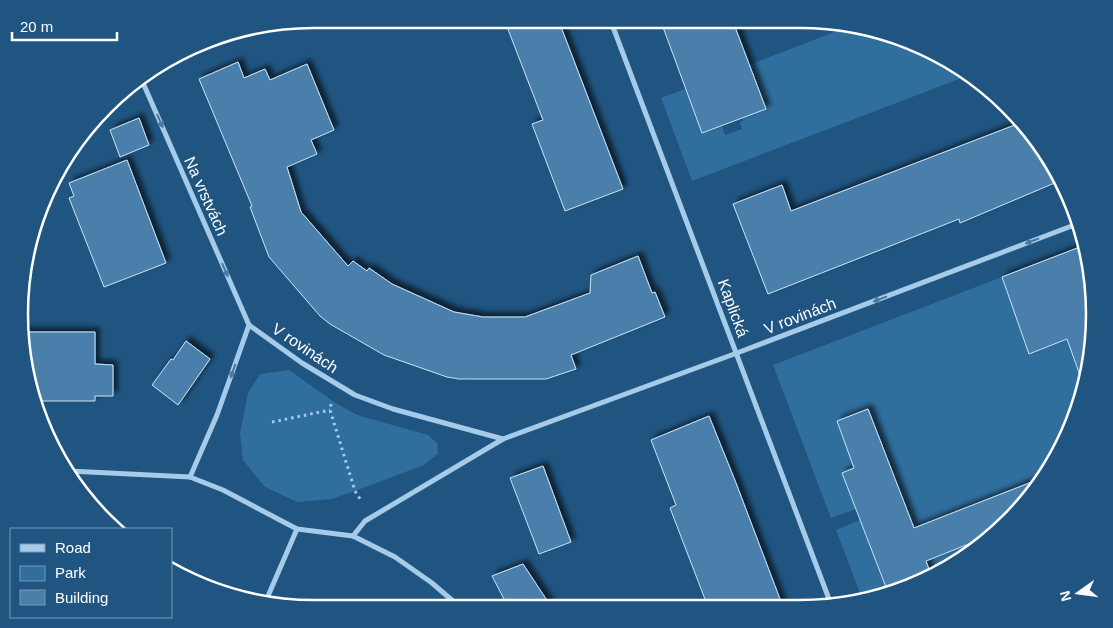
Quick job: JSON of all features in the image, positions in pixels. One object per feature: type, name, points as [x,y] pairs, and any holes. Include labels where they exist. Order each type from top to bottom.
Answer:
[{"type":"street","name":"Kaplická","points":[[613,28],[829,599]]},
{"type":"street","name":"Na vrstvách","points":[[144,84],[249,325]]},
{"type":"street","name":"V rovinách","points":[[353,536],[365,521],[503,439],[1071,226]]},
{"type":"street","name":"V rovinách","points":[[190,477],[217,416],[249,325],[302,364],[355,395],[393,409],[503,439]]},
{"type":"street","points":[[75,471],[190,477],[223,490],[297,529],[353,536],[395,557],[432,583],[452,600]]},
{"type":"street","points":[[268,597],[297,529]]},
{"type":"path","points":[[336,384],[330,410],[355,491],[372,517]]},
{"type":"path","points":[[272,422],[330,410]]},
{"type":"green space","points":[[839,30],[873,37],[909,49],[961,78],[692,181],[661,98],[685,89],[702,133],[722,126],[725,135],[742,129],[740,122],[743,121],[742,118],[766,109],[749,65]]},
{"type":"green space","points":[[1002,277],[1029,353],[1067,339],[1079,373],[1064,424],[1056,441],[1037,473],[1021,494],[1018,487],[914,528],[868,409],[837,421],[854,468],[842,473],[856,509],[831,518],[773,365]]},
{"type":"green space","points":[[289,370],[337,404],[357,415],[428,435],[437,443],[438,454],[424,465],[332,499],[297,502],[265,487],[243,460],[240,433],[248,393],[260,374]]},
{"type":"green space","points":[[860,520],[886,587],[860,594],[836,530]]},
{"type":"green space","points":[[971,543],[929,569],[926,561]]},
{"type":"building","points":[[507,28],[561,28],[623,189],[565,211],[532,124],[543,120]]},
{"type":"building","points":[[663,28],[735,28],[766,109],[702,133]]},
{"type":"building","points":[[238,62],[244,78],[265,69],[270,80],[307,64],[334,130],[311,140],[317,154],[287,167],[301,212],[348,266],[353,261],[367,271],[369,268],[392,284],[454,312],[483,317],[525,317],[590,293],[591,275],[638,256],[652,293],[655,292],[665,317],[571,355],[576,369],[546,379],[459,379],[447,377],[384,355],[330,324],[320,316],[269,257],[250,207],[252,206],[199,79]]},
{"type":"building","points":[[139,118],[149,145],[120,157],[110,130]]},
{"type":"building","points":[[1014,125],[1037,155],[1054,183],[960,223],[959,219],[768,294],[733,204],[782,185],[791,211]]},
{"type":"building","points":[[127,160],[166,263],[104,287],[69,198],[74,196],[69,183]]},
{"type":"building","points":[[1078,248],[1083,277],[1086,314],[1079,373],[1067,339],[1029,354],[1002,277]]},
{"type":"building","points":[[28,332],[95,332],[95,364],[113,365],[113,396],[95,396],[95,401],[41,401],[33,370]]},
{"type":"building","points":[[186,341],[210,359],[178,405],[152,385]]},
{"type":"building","points":[[868,409],[914,528],[1030,483],[1002,517],[969,544],[926,561],[929,569],[909,579],[886,587],[842,473],[854,468],[837,421]]},
{"type":"building","points":[[709,416],[780,600],[705,600],[670,508],[676,505],[651,440]]},
{"type":"building","points":[[543,466],[571,542],[539,554],[510,478]]},
{"type":"building","points":[[523,564],[547,600],[504,600],[492,576]]}]
